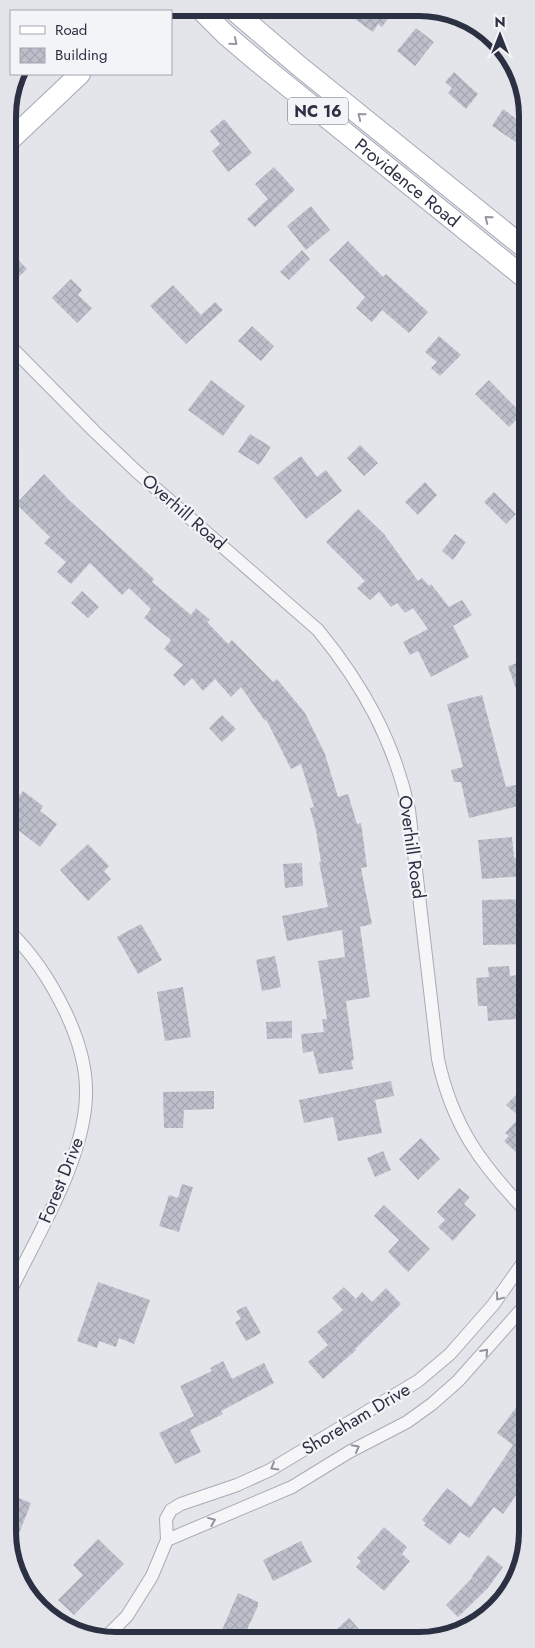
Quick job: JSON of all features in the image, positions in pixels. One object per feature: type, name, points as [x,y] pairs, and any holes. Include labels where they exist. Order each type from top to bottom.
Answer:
[{"type":"main road","name":"Providence Road","points":[[207,16],[224,34],[258,62],[519,269]]},
{"type":"main road","name":"Providence Road","points":[[240,16],[299,66],[519,243]]},
{"type":"main road","points":[[16,134],[79,75]]},
{"type":"street","name":"Overhill Road","points":[[16,352],[94,431],[136,470],[318,630],[342,661],[368,701],[389,743],[405,791],[409,810],[438,1059],[445,1088],[458,1121],[475,1150],[519,1203]]},
{"type":"street","name":"Forest Drive","points":[[16,937],[47,978],[70,1021],[83,1062],[86,1097],[82,1126],[72,1162],[16,1280]]},
{"type":"street","name":"Shoreham Drive","points":[[519,1268],[496,1301],[446,1358],[418,1382],[270,1470],[181,1504],[171,1510],[166,1519],[165,1544],[292,1487],[349,1452],[407,1422],[432,1404],[458,1381],[519,1312]]},
{"type":"street","points":[[111,1632],[127,1616],[152,1576],[165,1544]]},
{"type":"building","points":[[351,16],[390,16],[382,27],[378,24],[373,32]]},
{"type":"building","points":[[416,28],[434,42],[415,66],[397,51]]},
{"type":"building","points":[[454,72],[478,94],[466,109],[448,93],[452,88],[445,82]]},
{"type":"building","points":[[503,109],[519,121],[519,144],[492,126]]},
{"type":"building","points":[[224,119],[252,153],[228,172],[212,151],[220,144],[210,131]]},
{"type":"building","points":[[274,167],[295,190],[255,227],[247,219],[268,199],[255,184]]},
{"type":"building","points":[[311,206],[330,230],[306,250],[287,226]]},
{"type":"building","points":[[348,241],[383,277],[386,274],[428,312],[409,333],[382,310],[372,322],[356,308],[365,297],[329,260]]},
{"type":"building","points":[[302,250],[310,259],[289,280],[280,272]]},
{"type":"building","points":[[16,257],[27,269],[16,279]]},
{"type":"building","points":[[71,279],[82,290],[78,295],[92,308],[77,323],[52,298]]},
{"type":"building","points":[[173,285],[201,315],[215,302],[223,310],[186,344],[150,306]]},
{"type":"building","points":[[252,326],[274,346],[261,361],[238,341]]},
{"type":"building","points":[[439,336],[461,355],[440,376],[431,368],[437,362],[425,352]]},
{"type":"building","points":[[211,380],[245,406],[223,436],[188,410]]},
{"type":"building","points":[[489,380],[519,411],[519,417],[509,427],[475,394]]},
{"type":"building","points":[[250,434],[271,447],[259,465],[238,452]]},
{"type":"building","points":[[360,445],[378,463],[364,476],[347,458]]},
{"type":"building","points":[[301,456],[317,477],[326,470],[342,491],[306,519],[273,478]]},
{"type":"building","points":[[44,474],[69,500],[154,579],[152,582],[191,615],[196,608],[210,620],[207,622],[228,644],[232,640],[273,682],[277,679],[305,713],[325,754],[338,797],[348,794],[357,824],[361,823],[367,867],[361,868],[372,924],[360,927],[370,997],[346,1001],[354,1060],[351,1060],[353,1069],[319,1074],[313,1051],[303,1053],[301,1034],[324,1032],[322,1019],[327,1019],[318,961],[345,957],[342,930],[287,941],[282,916],[328,907],[319,862],[321,862],[316,830],[310,808],[314,807],[301,764],[291,769],[266,719],[265,721],[241,687],[231,697],[215,679],[203,691],[192,678],[184,686],[173,675],[183,665],[164,649],[171,640],[144,618],[151,609],[129,588],[122,595],[90,563],[71,584],[57,572],[66,562],[44,543],[50,537],[16,504]]},
{"type":"building","points":[[425,482],[437,495],[418,515],[405,502]]},
{"type":"building","points":[[494,492],[516,514],[506,524],[484,502]]},
{"type":"building","points":[[358,509],[384,534],[418,581],[422,578],[429,586],[431,584],[449,607],[462,600],[472,615],[453,626],[469,657],[431,677],[418,651],[410,655],[403,642],[428,629],[413,608],[405,613],[397,603],[391,607],[379,592],[370,600],[357,588],[365,581],[326,542]]},
{"type":"building","points":[[455,534],[466,542],[453,560],[442,551]]},
{"type":"building","points":[[82,591],[99,607],[88,618],[71,603]]},
{"type":"building","points":[[519,662],[519,691],[517,692],[508,666]]},
{"type":"building","points":[[482,695],[506,787],[519,784],[519,806],[469,818],[461,782],[454,782],[451,770],[463,767],[447,704]]},
{"type":"building","points":[[222,715],[236,729],[222,742],[209,728]]},
{"type":"building","points":[[23,791],[43,806],[40,811],[57,824],[40,847],[16,828],[16,800]]},
{"type":"building","points":[[512,837],[514,858],[519,858],[519,876],[482,879],[478,840]]},
{"type":"building","points":[[88,844],[109,866],[104,871],[111,879],[88,901],[60,870]]},
{"type":"building","points":[[302,863],[303,886],[285,888],[283,864]]},
{"type":"building","points":[[519,899],[519,944],[483,945],[482,900]]},
{"type":"building","points":[[141,924],[162,960],[138,974],[117,937]]},
{"type":"building","points":[[275,956],[281,987],[262,991],[256,960]]},
{"type":"building","points":[[509,966],[510,976],[519,975],[519,1005],[516,1005],[517,1019],[488,1021],[487,1006],[478,1006],[476,978],[489,977],[488,967]]},
{"type":"building","points":[[183,987],[191,1037],[165,1041],[157,992]]},
{"type":"building","points":[[292,1021],[292,1038],[267,1039],[266,1022]]},
{"type":"building","points":[[391,1081],[394,1096],[375,1100],[382,1133],[338,1141],[333,1117],[304,1123],[299,1100]]},
{"type":"building","points":[[214,1091],[214,1109],[184,1110],[183,1128],[164,1128],[163,1092]]},
{"type":"building","points":[[519,1092],[519,1116],[506,1105]]},
{"type":"building","points":[[519,1118],[519,1155],[504,1141],[509,1136],[505,1133]]},
{"type":"building","points":[[421,1138],[440,1159],[418,1180],[399,1159]]},
{"type":"building","points":[[383,1151],[391,1170],[375,1177],[367,1158]]},
{"type":"building","points":[[182,1184],[193,1187],[179,1232],[159,1226],[169,1195],[178,1198]]},
{"type":"building","points":[[459,1188],[470,1197],[464,1204],[476,1215],[453,1241],[438,1227],[445,1220],[437,1212]]},
{"type":"building","points":[[384,1205],[430,1249],[408,1272],[388,1252],[399,1240],[374,1216]]},
{"type":"building","points":[[98,1282],[150,1300],[134,1344],[119,1338],[116,1347],[99,1341],[97,1348],[77,1341]]},
{"type":"building","points":[[344,1287],[356,1299],[362,1292],[372,1302],[386,1288],[401,1304],[356,1350],[323,1379],[308,1362],[328,1345],[317,1332],[343,1310],[332,1298]]},
{"type":"building","points":[[246,1306],[261,1333],[246,1341],[235,1322],[241,1319],[236,1311]]},
{"type":"building","points":[[223,1361],[232,1379],[264,1363],[274,1383],[221,1411],[223,1414],[190,1430],[201,1452],[175,1464],[159,1433],[194,1416],[180,1386],[212,1371],[210,1368]]},
{"type":"building","points":[[519,1404],[519,1491],[503,1514],[494,1507],[469,1538],[460,1532],[450,1545],[424,1525],[426,1523],[422,1520],[447,1488],[471,1507],[513,1445],[497,1433]]},
{"type":"building","points":[[16,1497],[31,1503],[16,1540]]},
{"type":"building","points":[[384,1527],[407,1547],[402,1554],[410,1561],[384,1591],[356,1567],[361,1561],[357,1558]]},
{"type":"building","points":[[98,1539],[124,1564],[74,1615],[58,1600],[83,1575],[73,1565]]},
{"type":"building","points":[[301,1541],[312,1562],[273,1581],[263,1560]]},
{"type":"building","points":[[488,1555],[503,1567],[488,1588],[458,1617],[446,1605],[473,1577]]},
{"type":"building","points":[[238,1593],[258,1602],[258,1606],[246,1632],[227,1632],[222,1630]]},
{"type":"building","points":[[349,1618],[362,1632],[334,1632]]}]
